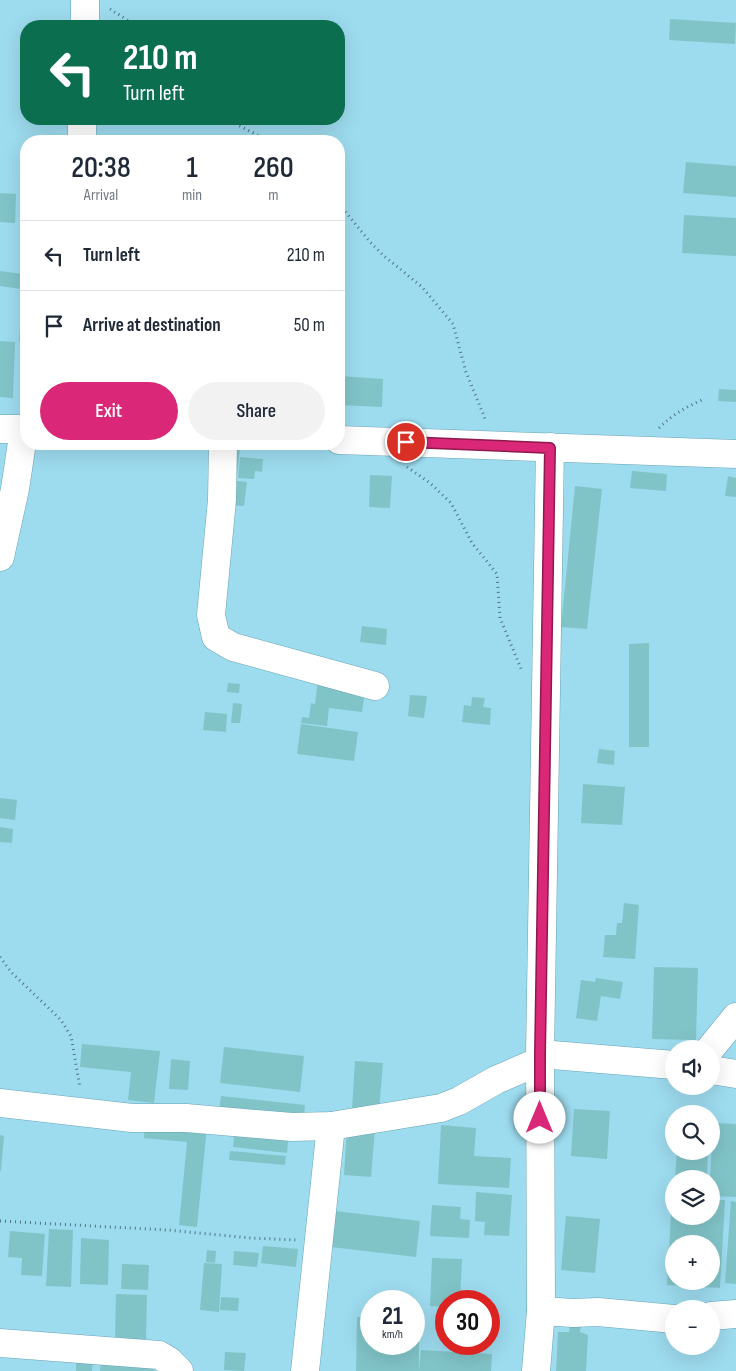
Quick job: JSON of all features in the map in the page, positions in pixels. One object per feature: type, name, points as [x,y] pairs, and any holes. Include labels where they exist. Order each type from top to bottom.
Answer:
[{"type":"street","points":[[88,20],[96,3]]},
{"type":"street","points":[[0,557],[15,489],[17,429]]},
{"type":"street","points":[[345,440],[736,454]]},
{"type":"street","points":[[536,1371],[541,1311],[540,1057],[550,448]]},
{"type":"street","points":[[223,450],[222,500],[211,615],[216,637],[233,647],[375,686]]},
{"type":"street","points":[[717,1040],[736,1017]]},
{"type":"street","points":[[0,1104],[132,1118],[186,1118],[292,1127],[331,1126],[441,1108],[459,1102],[540,1057],[665,1064]]},
{"type":"street","points":[[720,1071],[736,1074]]},
{"type":"street","points":[[305,1371],[331,1126]]},
{"type":"street","points":[[541,1311],[598,1312],[665,1318]]},
{"type":"street","points":[[720,1315],[736,1314]]},
{"type":"street","points":[[0,1343],[158,1355],[169,1361],[179,1371]]},
{"type":"path","points":[[96,3],[126,20]]},
{"type":"path","points":[[238,125],[257,135]]},
{"type":"path","points":[[345,211],[383,255],[422,287],[453,324],[466,372],[496,446]]},
{"type":"path","points":[[642,451],[668,418],[687,406],[702,400]]},
{"type":"path","points":[[400,462],[430,482],[451,503],[472,543],[496,574],[500,618],[525,676]]},
{"type":"path","points":[[0,956],[11,972],[61,1020],[71,1036],[86,1113]]},
{"type":"path","points":[[0,1221],[320,1241]]},
{"type":"building","points":[[670,19],[736,23],[735,44],[669,40]]},
{"type":"building","points":[[686,162],[736,166],[736,197],[683,193]]},
{"type":"building","points":[[0,193],[16,194],[15,223],[0,222]]},
{"type":"building","points":[[684,215],[736,218],[736,256],[682,253]]},
{"type":"building","points":[[0,271],[20,274],[20,289],[0,286]]},
{"type":"building","points":[[0,341],[15,342],[13,398],[0,397]]},
{"type":"building","points":[[345,376],[383,379],[382,407],[345,405]]},
{"type":"building","points":[[719,389],[736,390],[736,402],[718,401]]},
{"type":"building","points":[[228,450],[240,450],[237,477],[225,476]]},
{"type":"building","points":[[240,457],[263,459],[262,472],[255,471],[254,479],[238,478]]},
{"type":"building","points":[[632,471],[667,474],[666,491],[630,488]]},
{"type":"building","points":[[370,475],[392,476],[390,508],[369,507]]},
{"type":"building","points":[[728,476],[736,478],[736,497],[725,496]]},
{"type":"building","points":[[229,480],[247,482],[244,506],[227,505]]},
{"type":"building","points":[[575,486],[602,489],[587,629],[561,627]]},
{"type":"building","points":[[362,626],[387,629],[386,645],[360,642]]},
{"type":"building","points":[[649,643],[649,747],[629,747],[629,644]]},
{"type":"building","points":[[318,679],[366,685],[362,712],[329,708],[327,726],[301,723],[302,717],[309,718],[311,703],[315,704]]},
{"type":"building","points":[[228,683],[240,684],[239,693],[227,692]]},
{"type":"building","points":[[410,695],[427,696],[424,718],[408,716]]},
{"type":"building","points":[[472,697],[485,698],[483,707],[491,708],[490,725],[462,722],[464,705],[471,706]]},
{"type":"building","points":[[233,703],[242,704],[240,723],[231,723]]},
{"type":"building","points":[[205,712],[227,714],[226,732],[203,730]]},
{"type":"building","points":[[301,724],[358,732],[354,761],[297,754]]},
{"type":"building","points":[[599,749],[615,751],[614,765],[597,763]]},
{"type":"building","points":[[583,784],[625,787],[622,825],[581,823]]},
{"type":"building","points":[[0,798],[17,800],[15,820],[0,818]]},
{"type":"building","points":[[0,827],[13,829],[12,843],[0,842]]},
{"type":"building","points":[[624,903],[639,905],[635,959],[603,957],[605,935],[616,935],[617,923],[622,923]]},
{"type":"building","points":[[654,967],[698,968],[696,1040],[652,1039]]},
{"type":"building","points":[[596,978],[623,982],[620,999],[601,996],[597,1021],[576,1018],[581,980],[595,982]]},
{"type":"building","points":[[82,1044],[160,1051],[154,1103],[128,1100],[131,1072],[80,1067]]},
{"type":"building","points":[[224,1047],[304,1056],[300,1092],[220,1083]]},
{"type":"building","points":[[171,1059],[190,1061],[188,1090],[169,1089]]},
{"type":"building","points":[[355,1061],[383,1063],[379,1111],[352,1109]]},
{"type":"building","points":[[221,1096],[305,1105],[303,1122],[219,1113]]},
{"type":"building","points":[[574,1109],[610,1111],[607,1159],[571,1156]]},
{"type":"building","points":[[145,1121],[207,1127],[197,1227],[179,1225],[187,1142],[144,1138]]},
{"type":"building","points":[[720,1123],[736,1124],[736,1197],[720,1196],[720,1170],[710,1170],[711,1160],[720,1160]]},
{"type":"building","points":[[441,1125],[476,1128],[474,1156],[511,1158],[509,1188],[438,1184]]},
{"type":"building","points":[[347,1127],[375,1129],[371,1177],[344,1175]]},
{"type":"building","points":[[235,1128],[289,1133],[287,1153],[233,1147]]},
{"type":"building","points":[[0,1135],[4,1136],[1,1171],[0,1171]]},
{"type":"building","points":[[230,1151],[286,1156],[285,1165],[229,1160]]},
{"type":"building","points":[[676,1160],[708,1160],[707,1170],[676,1170]]},
{"type":"building","points":[[476,1192],[512,1195],[509,1236],[484,1235],[485,1222],[475,1221]]},
{"type":"building","points":[[720,1200],[725,1200],[720,1288],[720,1235],[670,1235],[670,1225],[720,1225]]},
{"type":"building","points":[[731,1201],[736,1202],[736,1284],[725,1283]]},
{"type":"building","points":[[432,1205],[461,1207],[460,1219],[470,1220],[469,1238],[430,1236]]},
{"type":"building","points":[[335,1211],[420,1221],[416,1257],[331,1247]]},
{"type":"building","points":[[566,1216],[600,1219],[595,1273],[561,1270]]},
{"type":"building","points":[[49,1229],[73,1230],[71,1287],[46,1286]]},
{"type":"building","points":[[10,1231],[45,1234],[42,1276],[21,1275],[22,1258],[8,1257]]},
{"type":"building","points":[[81,1238],[109,1240],[108,1285],[80,1284]]},
{"type":"building","points":[[263,1246],[298,1249],[296,1267],[261,1263]]},
{"type":"building","points":[[207,1250],[216,1251],[215,1263],[206,1262]]},
{"type":"building","points":[[234,1251],[259,1253],[257,1267],[233,1265]]},
{"type":"building","points":[[432,1258],[462,1259],[461,1290],[435,1290],[435,1306],[430,1306]]},
{"type":"building","points":[[204,1263],[222,1264],[219,1312],[200,1310]]},
{"type":"building","points":[[122,1264],[149,1265],[148,1290],[121,1289]]},
{"type":"building","points":[[116,1294],[147,1295],[146,1339],[115,1339]]},
{"type":"building","points":[[221,1297],[239,1298],[238,1311],[220,1310]]},
{"type":"building","points":[[357,1317],[360,1317],[360,1355],[419,1355],[419,1371],[356,1371]]},
{"type":"building","points":[[570,1325],[581,1325],[580,1332],[588,1335],[586,1371],[556,1371],[558,1332],[569,1332]]},
{"type":"building","points":[[425,1350],[435,1351],[435,1355],[492,1355],[491,1371],[419,1371],[421,1355],[425,1355]]},
{"type":"building","points":[[225,1352],[246,1353],[244,1371],[224,1370]]},
{"type":"building","points":[[76,1360],[93,1361],[92,1371],[76,1371]]},
{"type":"building","points":[[101,1360],[154,1363],[154,1371],[100,1371]]},
{"type":"route","points":[[406,442],[550,448],[540,1118]]}]
